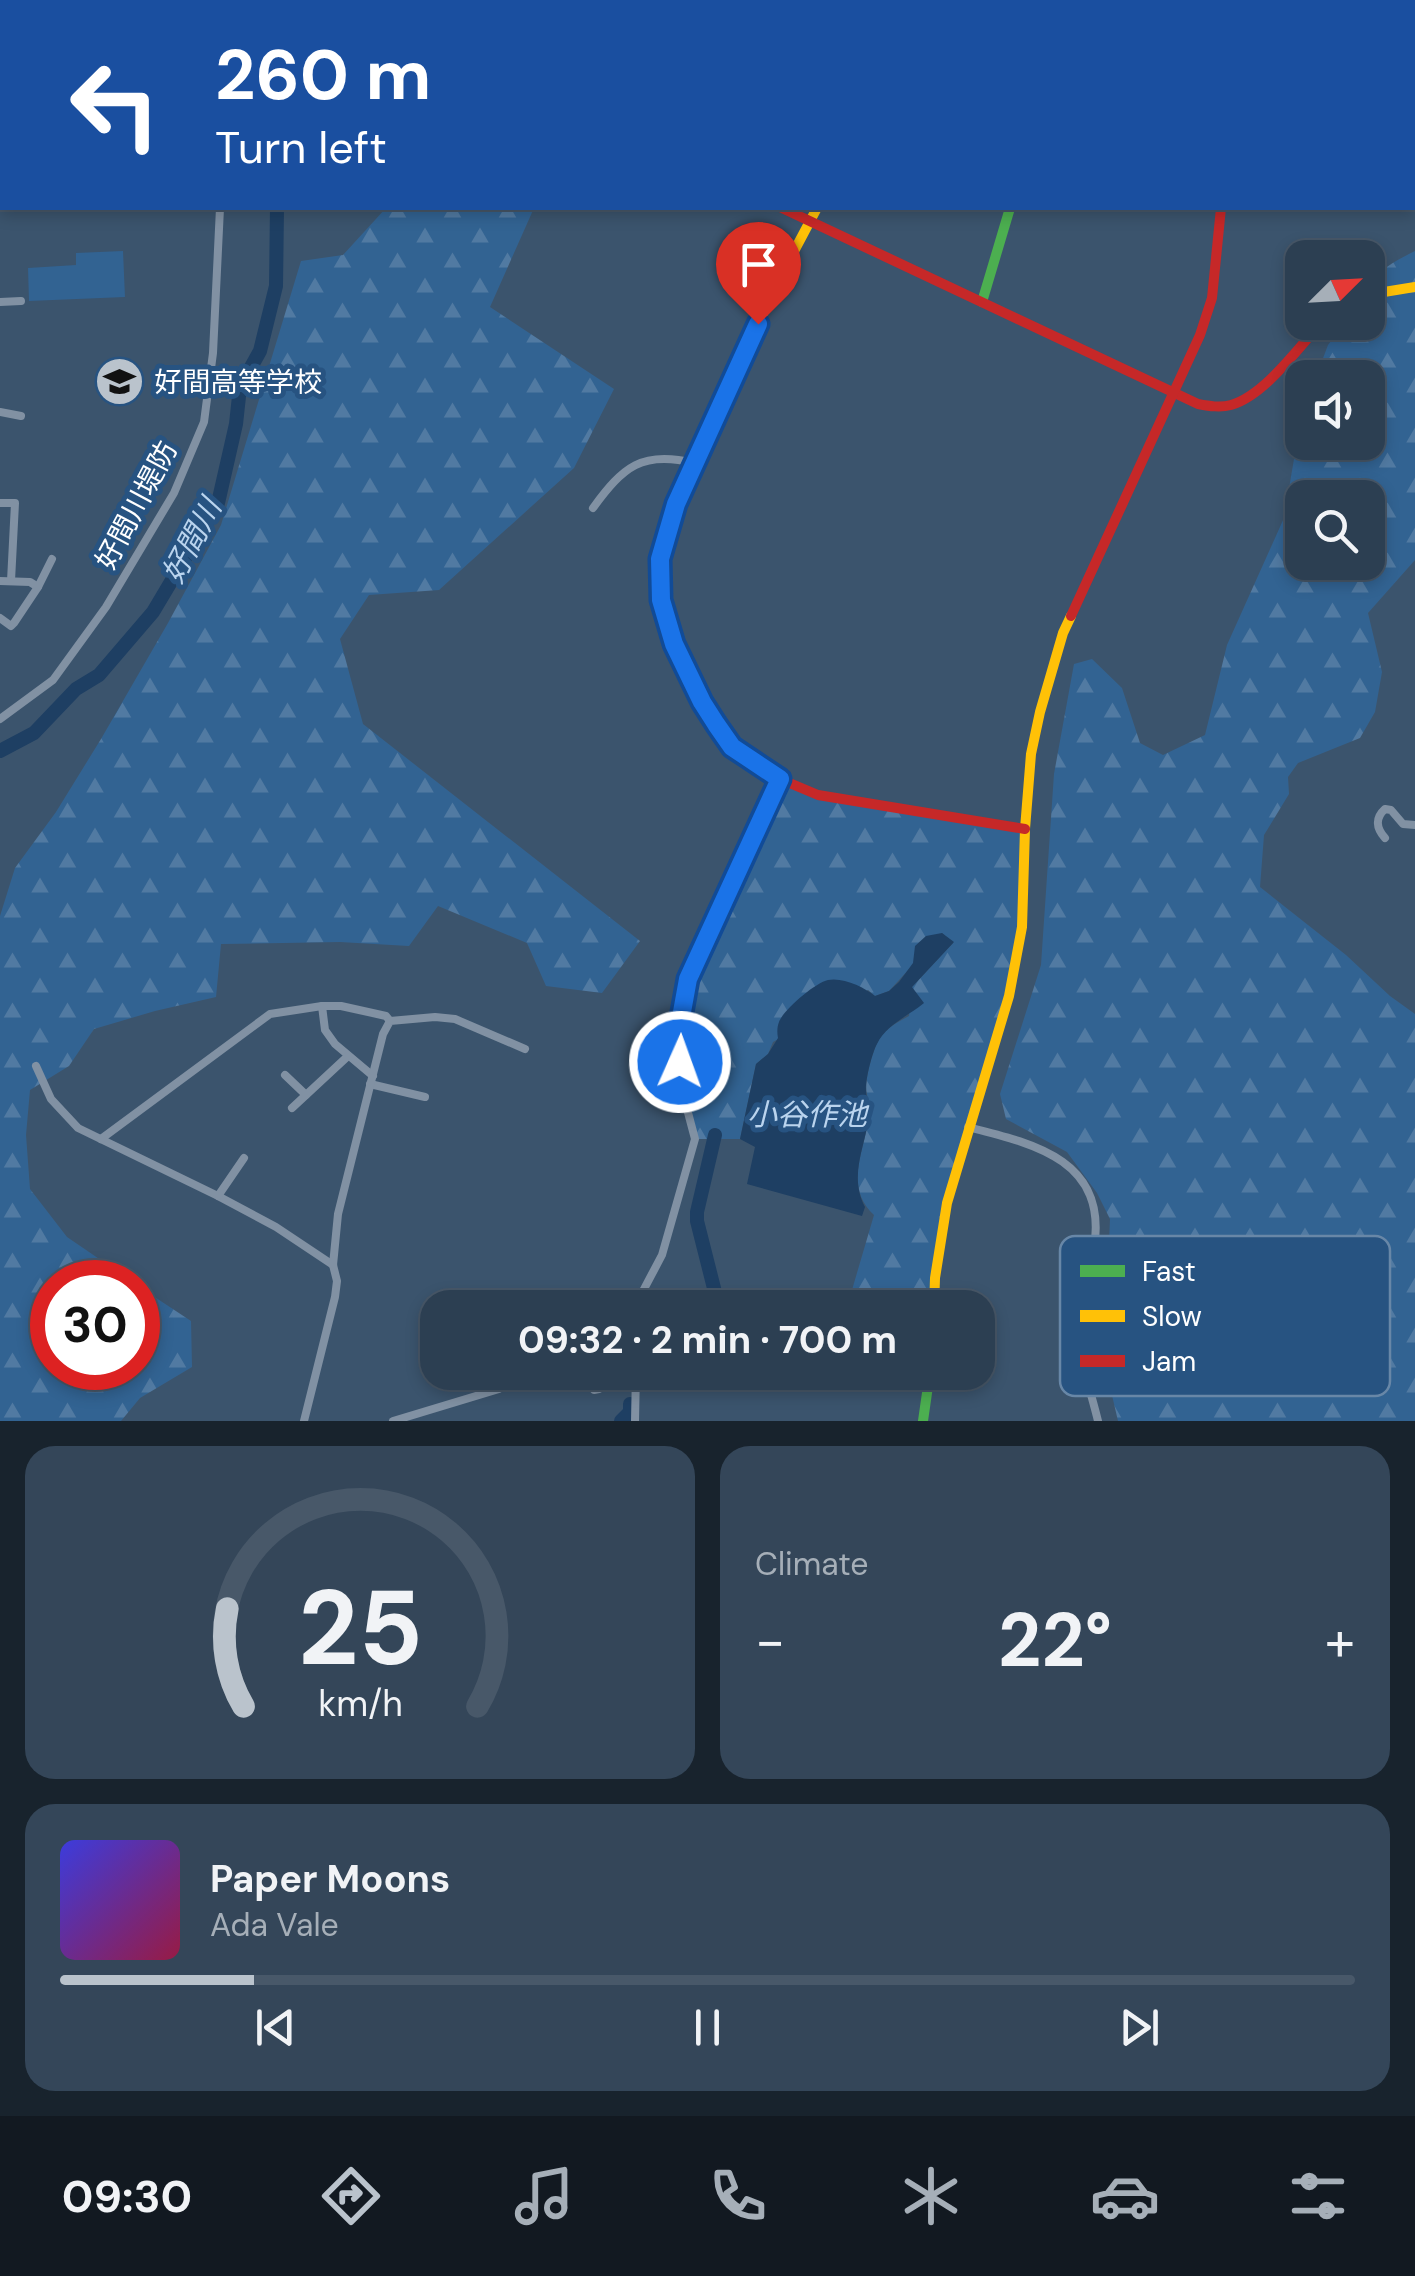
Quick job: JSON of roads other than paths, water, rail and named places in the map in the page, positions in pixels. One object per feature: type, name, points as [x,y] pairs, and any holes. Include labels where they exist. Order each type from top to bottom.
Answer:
[{"type":"street","name":"好間川堤防","points":[[0,719],[53,680],[106,607],[174,493],[204,422],[213,353],[220,210]]},
{"type":"street","points":[[787,210],[1198,404],[1214,407],[1240,401],[1305,340]]},
{"type":"street","points":[[816,210],[774,289],[676,504],[660,559],[661,600],[674,644],[702,702],[732,747],[780,779],[818,795],[1025,829]]},
{"type":"street","points":[[982,302],[1009,210]]},
{"type":"street","points":[[935,1290],[947,1203],[1016,961],[1022,927],[1030,754],[1063,634],[1200,334],[1212,298],[1221,210]]},
{"type":"street","points":[[1385,292],[1415,287]]},
{"type":"street","points":[[0,302],[21,301]]},
{"type":"street","points":[[0,412],[21,416]]},
{"type":"street","points":[[594,508],[613,480],[631,466],[652,459],[674,458],[694,463]]},
{"type":"street","points":[[0,503],[15,504],[11,581]]},
{"type":"street","points":[[0,618],[11,626],[38,588],[52,559]]},
{"type":"street","points":[[0,581],[30,582],[38,588]]},
{"type":"street","points":[[644,1290],[662,1255],[694,1139],[682,1090],[678,1034],[688,979],[780,779]]},
{"type":"street","points":[[1384,838],[1377,818],[1385,809],[1391,810],[1403,824],[1415,825]]},
{"type":"street","points":[[322,1006],[325,1030],[334,1044],[372,1080],[425,1097]]},
{"type":"street","points":[[101,1139],[270,1014],[341,1006],[386,1016],[390,1021]]},
{"type":"street","points":[[390,1021],[435,1017],[456,1020],[526,1050]]},
{"type":"street","points":[[304,1421],[335,1297],[333,1264],[338,1214],[383,1034],[390,1021]]},
{"type":"street","points":[[292,1108],[348,1056]]},
{"type":"street","points":[[36,1066],[52,1100],[78,1128],[218,1196],[333,1264]]},
{"type":"street","points":[[285,1075],[306,1095]]},
{"type":"street","points":[[968,1126],[1022,1140],[1061,1159],[1086,1184],[1097,1221],[1095,1236]]},
{"type":"street","points":[[218,1196],[244,1158]]},
{"type":"street","points":[[393,1421],[496,1390]]},
{"type":"street","points":[[635,1421],[636,1390]]},
{"type":"street","points":[[924,1421],[928,1390]]},
{"type":"street","points":[[1092,1396],[1098,1421]]},
{"type":"water","name":"小谷作池","points":[[942,933],[954,942],[912,987],[924,1003],[886,1031],[871,1060],[866,1086],[869,1114],[858,1172],[865,1207],[862,1216],[747,1184],[755,1147],[740,1139],[756,1064],[778,1038],[782,1017],[808,991],[828,980],[853,984],[875,996],[889,991],[913,963],[915,946],[926,936]]},
{"type":"waterway","name":"好間川","points":[[0,751],[34,733],[76,689],[99,675],[153,612],[218,503],[240,387],[260,351],[276,286],[277,210]]},
{"type":"waterway","points":[[714,1290],[697,1212],[715,1135]]},
{"type":"waterway","points":[[621,1421],[630,1412],[630,1404]]},
{"type":"place","name":"好間高等学校","points":[[119,382]]}]
